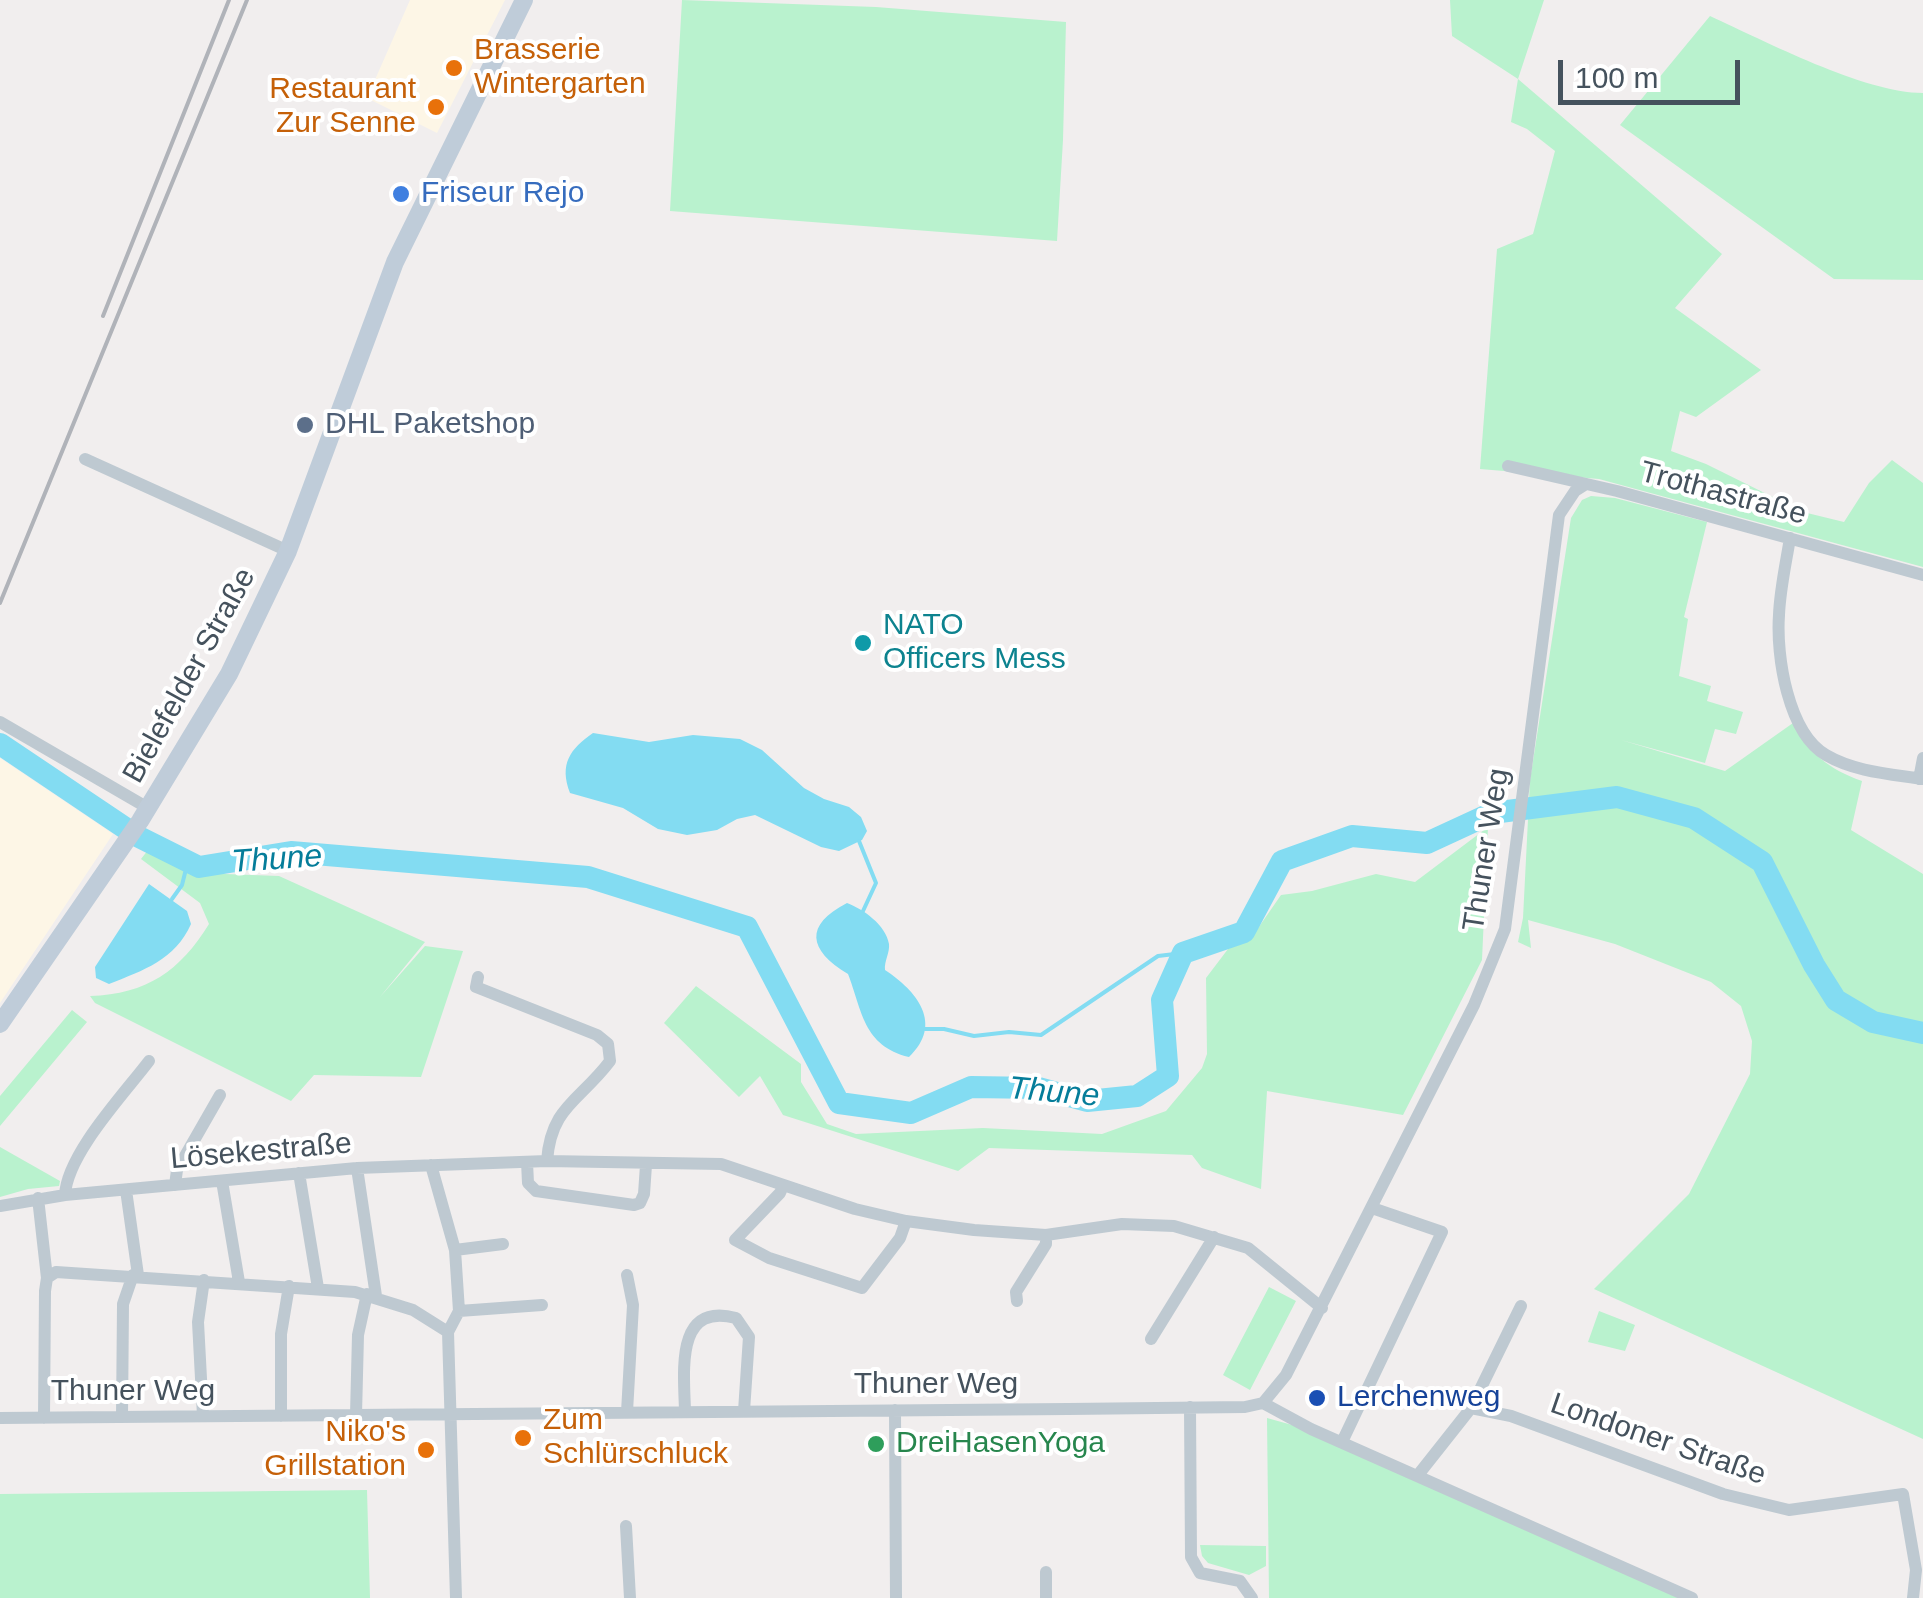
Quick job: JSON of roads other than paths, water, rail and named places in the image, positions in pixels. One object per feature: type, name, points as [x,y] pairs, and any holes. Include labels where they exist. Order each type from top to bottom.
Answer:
[{"type":"main road","name":"Bielefelder Straße","points":[[0,1024],[144,815],[230,674],[288,551],[395,262],[524,0]]},
{"type":"street","points":[[85,459],[288,551]]},
{"type":"street","name":"Trothastraße","points":[[1508,466],[1923,575]]},
{"type":"street","name":"Thuner Weg","points":[[0,1418],[1190,1407],[1264,1403],[1277,1390],[1322,1308],[1474,1005],[1504,930],[1559,515],[1575,491],[1586,484]]},
{"type":"street","points":[[1790,538],[1778,617],[1784,682],[1804,736],[1823,754],[1851,767],[1921,779],[1923,758]]},
{"type":"street","points":[[0,722],[144,815]]},
{"type":"street","points":[[475,988],[597,1034],[608,1044],[610,1061],[560,1114],[549,1134],[547,1161]]},
{"type":"street","points":[[66,1195],[66,1182],[79,1158],[149,1062]]},
{"type":"street","points":[[175,1185],[176,1170],[220,1094]]},
{"type":"street","name":"Lösekestraße","points":[[0,1206],[66,1195],[356,1168],[547,1161],[721,1164],[906,1221],[1018,1235],[1122,1224],[1174,1226],[1248,1248],[1322,1308]]},
{"type":"street","points":[[527,1162],[528,1183],[536,1191],[634,1204],[640,1203],[644,1194],[646,1165]]},
{"type":"street","points":[[431,1165],[455,1250],[459,1311],[448,1332],[456,1598]]},
{"type":"street","points":[[356,1168],[372,1295],[358,1335],[356,1415]]},
{"type":"street","points":[[299,1173],[318,1288]]},
{"type":"street","points":[[222,1180],[239,1282]]},
{"type":"street","points":[[783,1186],[735,1240],[769,1258],[862,1288],[900,1238],[906,1221]]},
{"type":"street","points":[[122,1417],[123,1304],[136,1275],[126,1190]]},
{"type":"street","points":[[38,1198],[47,1278],[44,1418]]},
{"type":"street","points":[[1342,1442],[1442,1232],[1372,1208]]},
{"type":"street","points":[[1017,1301],[1016,1292],[1046,1244],[1046,1235]]},
{"type":"street","points":[[1151,1338],[1214,1237]]},
{"type":"street","points":[[455,1250],[503,1244]]},
{"type":"street","points":[[47,1278],[56,1272],[136,1275],[372,1295],[413,1310],[448,1332]]},
{"type":"street","points":[[626,1275],[634,1305],[627,1412]]},
{"type":"street","points":[[203,1416],[198,1322],[204,1280]]},
{"type":"street","points":[[281,1416],[282,1334],[289,1286]]},
{"type":"street","points":[[459,1311],[542,1305]]},
{"type":"street","points":[[1418,1475],[1470,1408],[1521,1306]]},
{"type":"street","points":[[685,1412],[688,1344],[699,1321],[706,1315],[719,1314],[736,1318],[749,1337],[744,1411]]},
{"type":"street","points":[[1264,1403],[1342,1442],[1692,1598]]},
{"type":"street","points":[[1190,1407],[1191,1557],[1200,1574],[1240,1581],[1252,1598]]},
{"type":"street","name":"Londoner Straße","points":[[1470,1408],[1511,1416],[1723,1494],[1789,1510],[1903,1494],[1916,1570],[1913,1598]]},
{"type":"street","points":[[895,1410],[896,1598]]},
{"type":"street","points":[[626,1526],[630,1598]]},
{"type":"street","points":[[1046,1572],[1046,1598]]},
{"type":"water","points":[[593,733],[649,742],[693,735],[740,739],[762,750],[804,788],[849,807],[861,817],[867,831],[862,840],[839,851],[821,847],[755,815],[717,830],[687,835],[658,829],[623,808],[570,793],[566,765],[578,745]]},
{"type":"water","points":[[149,884],[187,911],[191,924],[176,947],[146,968],[109,984],[96,978],[95,967]]},
{"type":"water","points":[[847,903],[879,924],[889,944],[885,970],[907,988],[922,1009],[925,1032],[909,1057],[894,1052],[873,1035],[848,974],[819,947],[816,938],[823,920]]},
{"type":"waterway","name":"Thune","points":[[0,744],[137,836],[199,867],[291,852],[588,877],[747,927],[839,1103],[911,1113],[971,1087],[1039,1088],[1087,1101],[1137,1096],[1168,1076],[1162,1000],[1183,953],[1244,932],[1282,861],[1352,836],[1427,843],[1492,813],[1617,797],[1694,818],[1762,862],[1836,1000],[1873,1022],[1923,1033]]},
{"type":"waterway","points":[[859,841],[876,883],[863,911]]},
{"type":"waterway","points":[[172,899],[182,885],[188,861]]},
{"type":"waterway","points":[[925,1029],[974,1036],[1009,1032],[1041,1035],[1158,956],[1183,953]]},
{"type":"railway","points":[[103,316],[229,0]]},
{"type":"railway","points":[[0,603],[247,0]]},
{"type":"place","name":"Brasserie Wintergarten","points":[[454,68]]},
{"type":"place","name":"Restaurant Zur Senne","points":[[436,107]]},
{"type":"place","name":"Friseur Rejo","points":[[401,194]]},
{"type":"place","name":"DHL Paketshop","points":[[305,425]]},
{"type":"place","name":"NATO Officers Mess","points":[[863,643]]},
{"type":"place","name":"Lerchenweg","points":[[1317,1398]]},
{"type":"place","name":"Zum Schlürschluck","points":[[523,1438]]},
{"type":"place","name":"DreiHasenYoga","points":[[876,1444]]},
{"type":"place","name":"Niko's Grillstation","points":[[426,1450]]}]
